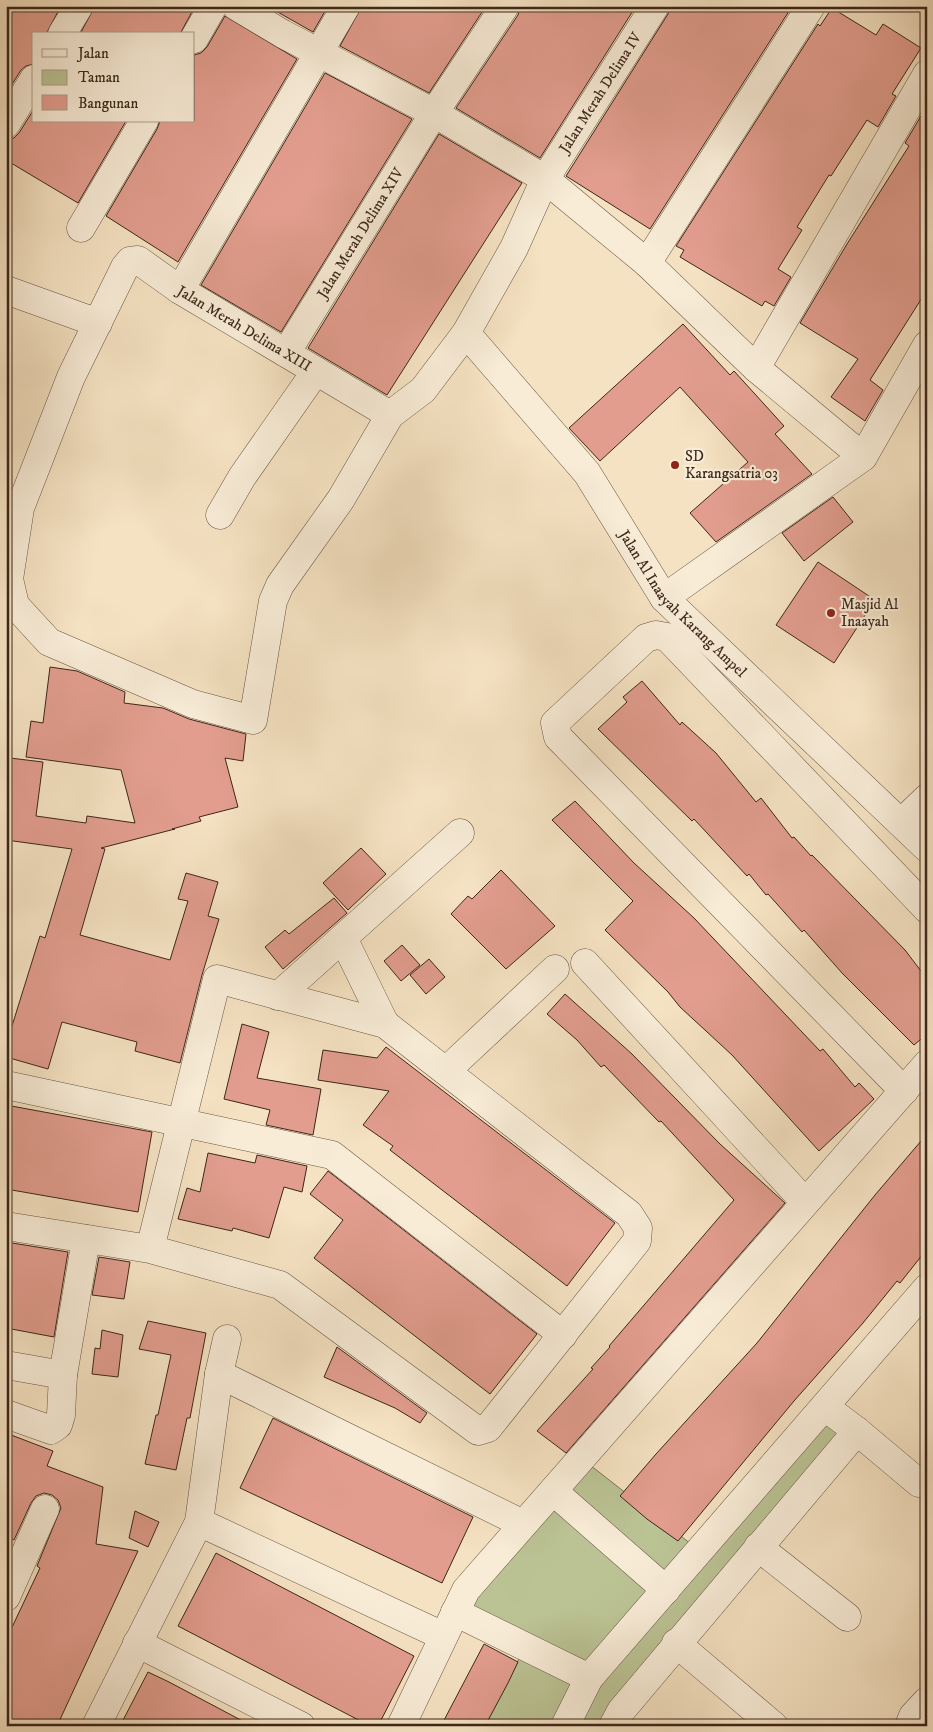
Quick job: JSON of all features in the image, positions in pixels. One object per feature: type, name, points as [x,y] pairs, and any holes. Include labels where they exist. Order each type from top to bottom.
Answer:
[{"type":"street","points":[[63,32],[78,6]]},
{"type":"street","points":[[195,37],[213,6]]},
{"type":"street","points":[[236,6],[434,113],[545,179],[647,263],[756,368],[863,457]]},
{"type":"street","points":[[180,290],[346,6]]},
{"type":"street","name":"Jalan Merah Delima XIV","points":[[286,353],[434,113],[504,6]]},
{"type":"street","name":"Jalan Merah Delima IV","points":[[545,179],[655,6]]},
{"type":"street","points":[[647,263],[811,6]]},
{"type":"street","points":[[756,368],[927,74]]},
{"type":"street","points":[[6,124],[32,82]]},
{"type":"street","points":[[81,228],[143,122]]},
{"type":"street","points":[[390,416],[423,390],[466,333],[514,248],[545,179]]},
{"type":"street","name":"Jalan Merah Delima XIII","points":[[138,260],[180,290],[390,416],[341,499],[280,584],[273,601],[253,720],[193,704],[50,642],[15,604],[9,579],[20,508],[71,377],[125,267],[130,261],[138,260]]},
{"type":"street","points":[[6,290],[98,323]]},
{"type":"street","name":"Jalan Al Inaayah Karang Ampel","points":[[466,333],[586,474],[664,598],[927,848]]},
{"type":"street","points":[[664,598],[863,457],[926,346]]},
{"type":"street","points":[[220,515],[242,477],[316,371]]},
{"type":"street","points":[[904,1090],[558,737],[555,723],[646,638],[656,635],[667,637],[927,909]]},
{"type":"street","points":[[901,823],[927,798]]},
{"type":"street","points":[[278,996],[460,833]]},
{"type":"street","points":[[343,938],[385,1024]]},
{"type":"street","points":[[585,963],[805,1202]]},
{"type":"street","points":[[447,1070],[555,969]]},
{"type":"street","points":[[6,1226],[150,1249],[280,1285],[478,1431],[488,1428],[563,1335],[637,1241],[638,1228],[629,1214],[447,1070],[385,1024],[217,979],[150,1249]]},
{"type":"street","points":[[401,1726],[466,1590],[927,1064]]},
{"type":"street","points":[[6,1085],[181,1121],[332,1155],[563,1335]]},
{"type":"street","points":[[6,1414],[51,1430],[58,1424],[61,1415],[63,1375],[86,1238]]},
{"type":"street","points":[[614,1726],[620,1711],[758,1547],[840,1418],[927,1288]]},
{"type":"street","points":[[96,1726],[199,1522],[219,1374],[227,1339]]},
{"type":"street","points":[[6,1365],[63,1375]]},
{"type":"street","points":[[219,1374],[523,1524]]},
{"type":"street","points":[[840,1418],[919,1482]]},
{"type":"street","points":[[565,1726],[589,1678],[666,1590],[840,1418]]},
{"type":"street","points":[[553,1491],[666,1590]]},
{"type":"street","points":[[9,1582],[45,1509]]},
{"type":"street","points":[[199,1522],[444,1636]]},
{"type":"street","points":[[758,1547],[848,1616]]},
{"type":"street","points":[[455,1612],[589,1678]]},
{"type":"street","points":[[137,1643],[301,1726]]},
{"type":"street","points":[[676,1644],[774,1726]]},
{"type":"green space","points":[[825,1407],[857,1431],[613,1726],[485,1726],[525,1647],[455,1612],[581,1458],[700,1551]]},
{"type":"building","points":[[6,6],[61,6],[47,32],[32,32],[32,64],[21,70],[6,94]]},
{"type":"building","points":[[95,6],[195,6],[181,32],[81,32]]},
{"type":"building","points":[[267,6],[328,6],[313,32]]},
{"type":"building","points":[[362,6],[486,6],[429,93],[340,46]]},
{"type":"building","points":[[521,6],[636,6],[540,158],[456,108],[518,15]]},
{"type":"building","points":[[671,6],[791,8],[650,229],[566,176],[668,14]]},
{"type":"building","points":[[832,8],[876,35],[883,24],[921,48],[892,94],[896,96],[878,127],[867,120],[831,176],[829,175],[797,227],[802,230],[778,269],[791,277],[774,306],[765,301],[762,306],[680,257],[684,250],[676,246],[818,24],[820,26]]},
{"type":"building","points":[[225,16],[297,59],[178,262],[106,216],[160,122],[195,122],[195,55],[201,53],[207,47]]},
{"type":"building","points":[[325,73],[412,119],[281,332],[201,285]]},
{"type":"building","points":[[32,112],[32,122],[125,122],[78,203],[6,160],[6,140],[14,138]]},
{"type":"building","points":[[921,116],[927,119],[927,290],[870,380],[883,390],[865,421],[831,397],[858,359],[800,323],[909,146],[905,143]]},
{"type":"building","points":[[439,134],[522,183],[387,395],[308,348]]},
{"type":"building","points":[[683,324],[730,375],[734,371],[784,426],[775,434],[812,474],[716,542],[690,513],[748,462],[680,387],[600,461],[569,428]]},
{"type":"building","points":[[833,497],[853,522],[804,561],[782,533]]},
{"type":"building","points":[[818,562],[875,600],[834,663],[776,625]]},
{"type":"building","points":[[50,667],[77,671],[125,692],[124,703],[163,708],[189,719],[246,734],[243,761],[225,758],[238,807],[199,817],[201,821],[172,829],[175,829],[101,848],[105,849],[80,935],[170,960],[188,901],[178,899],[186,873],[218,882],[208,916],[219,919],[202,975],[180,1063],[135,1051],[137,1042],[62,1022],[48,1069],[6,1057],[6,1025],[12,1026],[40,936],[45,938],[72,849],[6,840],[6,787],[10,758],[43,762],[36,816],[86,823],[87,816],[135,823],[121,770],[26,757],[31,721],[43,723]]},
{"type":"building","points":[[642,681],[680,725],[682,722],[716,753],[756,802],[761,798],[792,838],[794,837],[905,950],[927,979],[927,1034],[914,1045],[842,973],[804,930],[802,932],[768,894],[766,895],[749,874],[747,876],[694,819],[692,821],[598,729],[627,702],[623,697]]},
{"type":"building","points":[[575,801],[634,863],[694,918],[820,1051],[823,1049],[855,1087],[859,1083],[874,1099],[819,1151],[732,1055],[680,1007],[668,992],[605,930],[633,901],[552,820]]},
{"type":"building","points":[[361,848],[386,874],[348,910],[323,883]]},
{"type":"building","points":[[501,870],[555,926],[506,969],[451,914],[468,896],[472,899]]},
{"type":"building","points":[[334,898],[347,913],[283,969],[265,947],[285,930],[289,934]]},
{"type":"building","points":[[402,945],[420,965],[401,981],[384,961]]},
{"type":"building","points":[[429,959],[445,977],[426,994],[410,975]]},
{"type":"building","points":[[565,994],[632,1054],[720,1144],[785,1203],[566,1453],[537,1431],[593,1369],[591,1368],[609,1346],[734,1200],[661,1121],[659,1122],[604,1065],[601,1067],[577,1040],[547,1014]]},
{"type":"building","points":[[242,1024],[269,1032],[257,1078],[321,1089],[313,1135],[266,1125],[270,1110],[224,1099]]},
{"type":"building","points":[[386,1047],[615,1223],[567,1286],[390,1150],[393,1146],[363,1125],[389,1091],[318,1080],[323,1050],[377,1058]]},
{"type":"building","points":[[6,1105],[152,1132],[138,1212],[6,1189]]},
{"type":"building","points":[[927,1134],[927,1249],[900,1283],[897,1281],[863,1323],[794,1401],[678,1541],[647,1519],[620,1496],[757,1343],[875,1195]]},
{"type":"building","points":[[208,1153],[255,1163],[257,1155],[307,1166],[302,1192],[284,1187],[269,1238],[233,1228],[232,1231],[178,1219],[187,1188],[200,1192]]},
{"type":"building","points":[[328,1171],[537,1334],[490,1394],[314,1258],[343,1220],[310,1194]]},
{"type":"building","points":[[6,1242],[68,1252],[54,1337],[6,1328]]},
{"type":"building","points":[[99,1257],[130,1262],[124,1299],[92,1295]]},
{"type":"building","points":[[148,1321],[206,1333],[190,1418],[187,1418],[176,1470],[145,1464],[171,1355],[139,1349]]},
{"type":"building","points":[[102,1330],[123,1335],[118,1377],[92,1374],[95,1348],[100,1349]]},
{"type":"building","points":[[337,1347],[427,1413],[420,1423],[395,1408],[324,1377]]},
{"type":"building","points":[[273,1418],[473,1517],[442,1583],[240,1488]]},
{"type":"building","points":[[6,1433],[53,1451],[47,1466],[103,1487],[96,1544],[138,1551],[57,1726],[6,1726],[6,1640],[40,1568],[37,1566],[61,1508],[58,1500],[52,1495],[44,1493],[36,1496],[14,1540],[6,1537]]},
{"type":"building","points":[[135,1511],[159,1522],[148,1547],[129,1538]]},
{"type":"building","points":[[216,1553],[414,1656],[378,1726],[370,1726],[178,1626]]},
{"type":"building","points":[[484,1644],[518,1662],[508,1683],[485,1726],[441,1726]]},
{"type":"building","points":[[148,1672],[169,1682],[252,1726],[120,1726]]},
{"type":"place","name":"SD Karangsatria 03","points":[[675,465]]},
{"type":"place","name":"Masjid Al Inaayah","points":[[831,613]]}]
